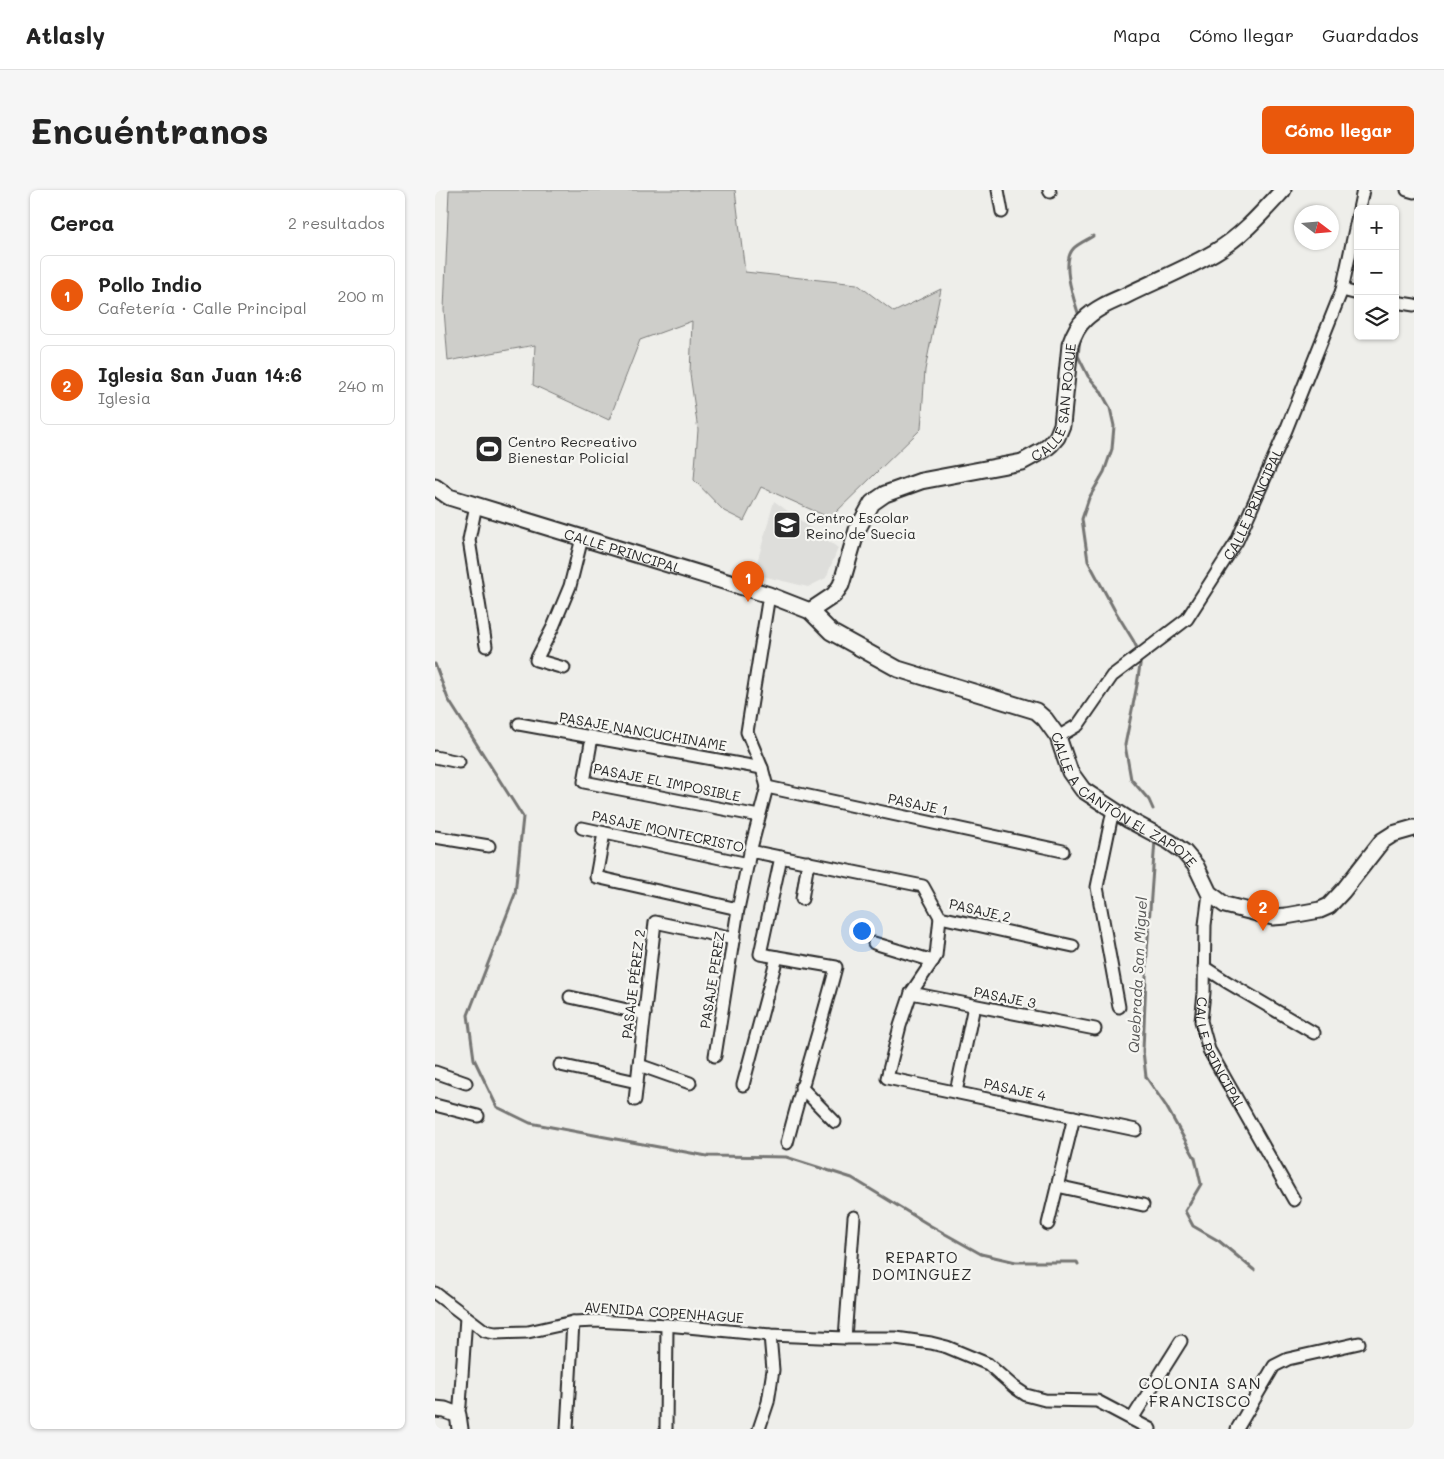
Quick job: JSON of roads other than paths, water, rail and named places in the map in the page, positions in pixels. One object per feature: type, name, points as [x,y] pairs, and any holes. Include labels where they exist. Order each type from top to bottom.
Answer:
[{"type":"street","points":[[998,190],[1002,212]]},
{"type":"street","name":"CALLE SAN ROQUE","points":[[810,611],[834,595],[841,585],[857,530],[872,503],[885,494],[921,481],[1022,462],[1044,450],[1057,437],[1062,425],[1070,345],[1073,335],[1084,319],[1097,309],[1186,268],[1233,241],[1283,190]]},
{"type":"street","points":[[1360,205],[1363,190]]},
{"type":"street","points":[[1407,190],[1414,192]]},
{"type":"street","name":"CALLE PRINCIPAL","points":[[1058,737],[1078,725],[1112,676],[1187,619],[1237,541],[1286,430],[1342,290],[1354,234]]},
{"type":"street","points":[[1342,290],[1354,293]]},
{"type":"street","points":[[1399,303],[1414,305]]},
{"type":"street","name":"CALLE PRINCIPAL","points":[[435,487],[449,497],[769,595],[810,611]]},
{"type":"street","points":[[476,505],[469,540],[486,646]]},
{"type":"street","points":[[564,668],[536,660],[553,627],[570,586],[582,538]]},
{"type":"street","points":[[767,787],[747,732],[769,595]]},
{"type":"street","name":"CALLE A CANTÓN EL ZAPOTE","points":[[810,611],[831,632],[898,669],[1036,712],[1045,719],[1058,737],[1070,772],[1075,780],[1092,797],[1184,852],[1196,866],[1209,893]]},
{"type":"street","name":"PASAJE NANCUCHINAME","points":[[519,724],[761,768]]},
{"type":"street","name":"PASAJE EL IMPOSIBLE","points":[[593,738],[584,782],[759,816]]},
{"type":"street","points":[[435,757],[459,762]]},
{"type":"street","name":"PASAJE PEREZ","points":[[715,1056],[738,908],[750,851],[767,787]]},
{"type":"street","name":"PASAJE 1","points":[[767,787],[1063,851]]},
{"type":"street","points":[[1113,810],[1097,887],[1119,1007]]},
{"type":"street","name":"PASAJE MONTECRISTO","points":[[582,828],[748,864]]},
{"type":"street","points":[[1209,893],[1225,905],[1273,917],[1320,910],[1329,906],[1343,891],[1382,841],[1393,834],[1414,828]]},
{"type":"street","points":[[604,833],[596,877],[738,908]]},
{"type":"street","points":[[435,837],[489,846]]},
{"type":"street","name":"PASAJE 2","points":[[750,851],[923,886],[940,917],[1073,946]]},
{"type":"street","points":[[781,857],[760,954],[835,967],[787,1143]]},
{"type":"street","points":[[802,899],[808,862]]},
{"type":"street","name":"CALLE PRINCIPAL","points":[[1209,893],[1205,925],[1201,1020],[1209,1050],[1295,1200]]},
{"type":"street","points":[[911,993],[936,956],[940,917]]},
{"type":"street","name":"PASAJE PÉREZ 2","points":[[635,1100],[655,922],[734,939]]},
{"type":"street","points":[[874,943],[933,962]]},
{"type":"street","points":[[743,1085],[777,957]]},
{"type":"street","points":[[1204,967],[1314,1033]]},
{"type":"street","name":"PASAJE 3","points":[[911,993],[1095,1029]]},
{"type":"street","name":"PASAJE 4","points":[[911,993],[900,1026],[887,1078],[1136,1130]]},
{"type":"street","points":[[570,996],[645,1014]]},
{"type":"street","points":[[956,1092],[974,1006]]},
{"type":"street","points":[[560,1065],[637,1082]]},
{"type":"street","points":[[639,1065],[690,1082]]},
{"type":"street","points":[[435,1072],[466,1083]]},
{"type":"street","points":[[801,1088],[835,1122]]},
{"type":"street","points":[[435,1105],[478,1116]]},
{"type":"street","points":[[1048,1224],[1074,1117]]},
{"type":"street","points":[[1057,1186],[1143,1205]]},
{"type":"street","points":[[845,1338],[854,1217]]},
{"type":"street","name":"AVENIDA COPENHAGUE","points":[[435,1293],[485,1331],[495,1333],[528,1332],[573,1322],[597,1321],[770,1334],[845,1338],[896,1338],[947,1347],[989,1364],[1014,1387],[1026,1395],[1045,1400],[1097,1401],[1150,1429]]},
{"type":"street","points":[[459,1422],[466,1317]]},
{"type":"street","points":[[567,1429],[573,1322]]},
{"type":"street","points":[[666,1429],[667,1325]]},
{"type":"street","points":[[759,1429],[768,1402],[773,1370],[770,1334]]},
{"type":"street","points":[[1132,1419],[1181,1341]]},
{"type":"street","points":[[1237,1429],[1274,1366],[1295,1357],[1359,1343]]},
{"type":"street","points":[[435,1409],[445,1410],[459,1422]]},
{"type":"waterway","name":"Quebrada San Miguel","points":[[1080,319],[1068,273],[1069,256],[1073,249],[1093,236]]},
{"type":"waterway","name":"Quebrada San Miguel","points":[[1080,338],[1078,356],[1088,376],[1100,390],[1110,408],[1114,426],[1112,449],[1104,472],[1089,498],[1082,519],[1088,561],[1139,652]]},
{"type":"waterway","name":"Quebrada San Miguel","points":[[1141,658],[1125,745],[1131,779],[1149,800],[1153,809]]},
{"type":"waterway","points":[[435,664],[448,699],[523,817],[515,894],[468,1015],[474,1059],[497,1107],[530,1123],[707,1156],[786,1157],[852,1178],[981,1254],[1016,1262],[1077,1262],[1078,1264]]},
{"type":"waterway","name":"Quebrada San Miguel","points":[[1155,840],[1147,952],[1143,1051],[1146,1077],[1166,1106],[1195,1158],[1201,1184],[1185,1211],[1193,1226],[1219,1241],[1254,1270]]},
{"type":"place","name":"Centro Recreativo Bienestar Policial","points":[[489,449]]},
{"type":"place","name":"Centro Escolar Reino de Suecia","points":[[787,525]]},
{"type":"place","name":"Pollo Indio","points":[[748,602]]},
{"type":"place","name":"Iglesia San Juan 14:6","points":[[1263,931]]},
{"type":"district","name":"REPARTO DOMINGUEZ","points":[[922,1266]]},
{"type":"district","name":"COLONIA SAN FRANCISCO","points":[[1200,1391]]}]
